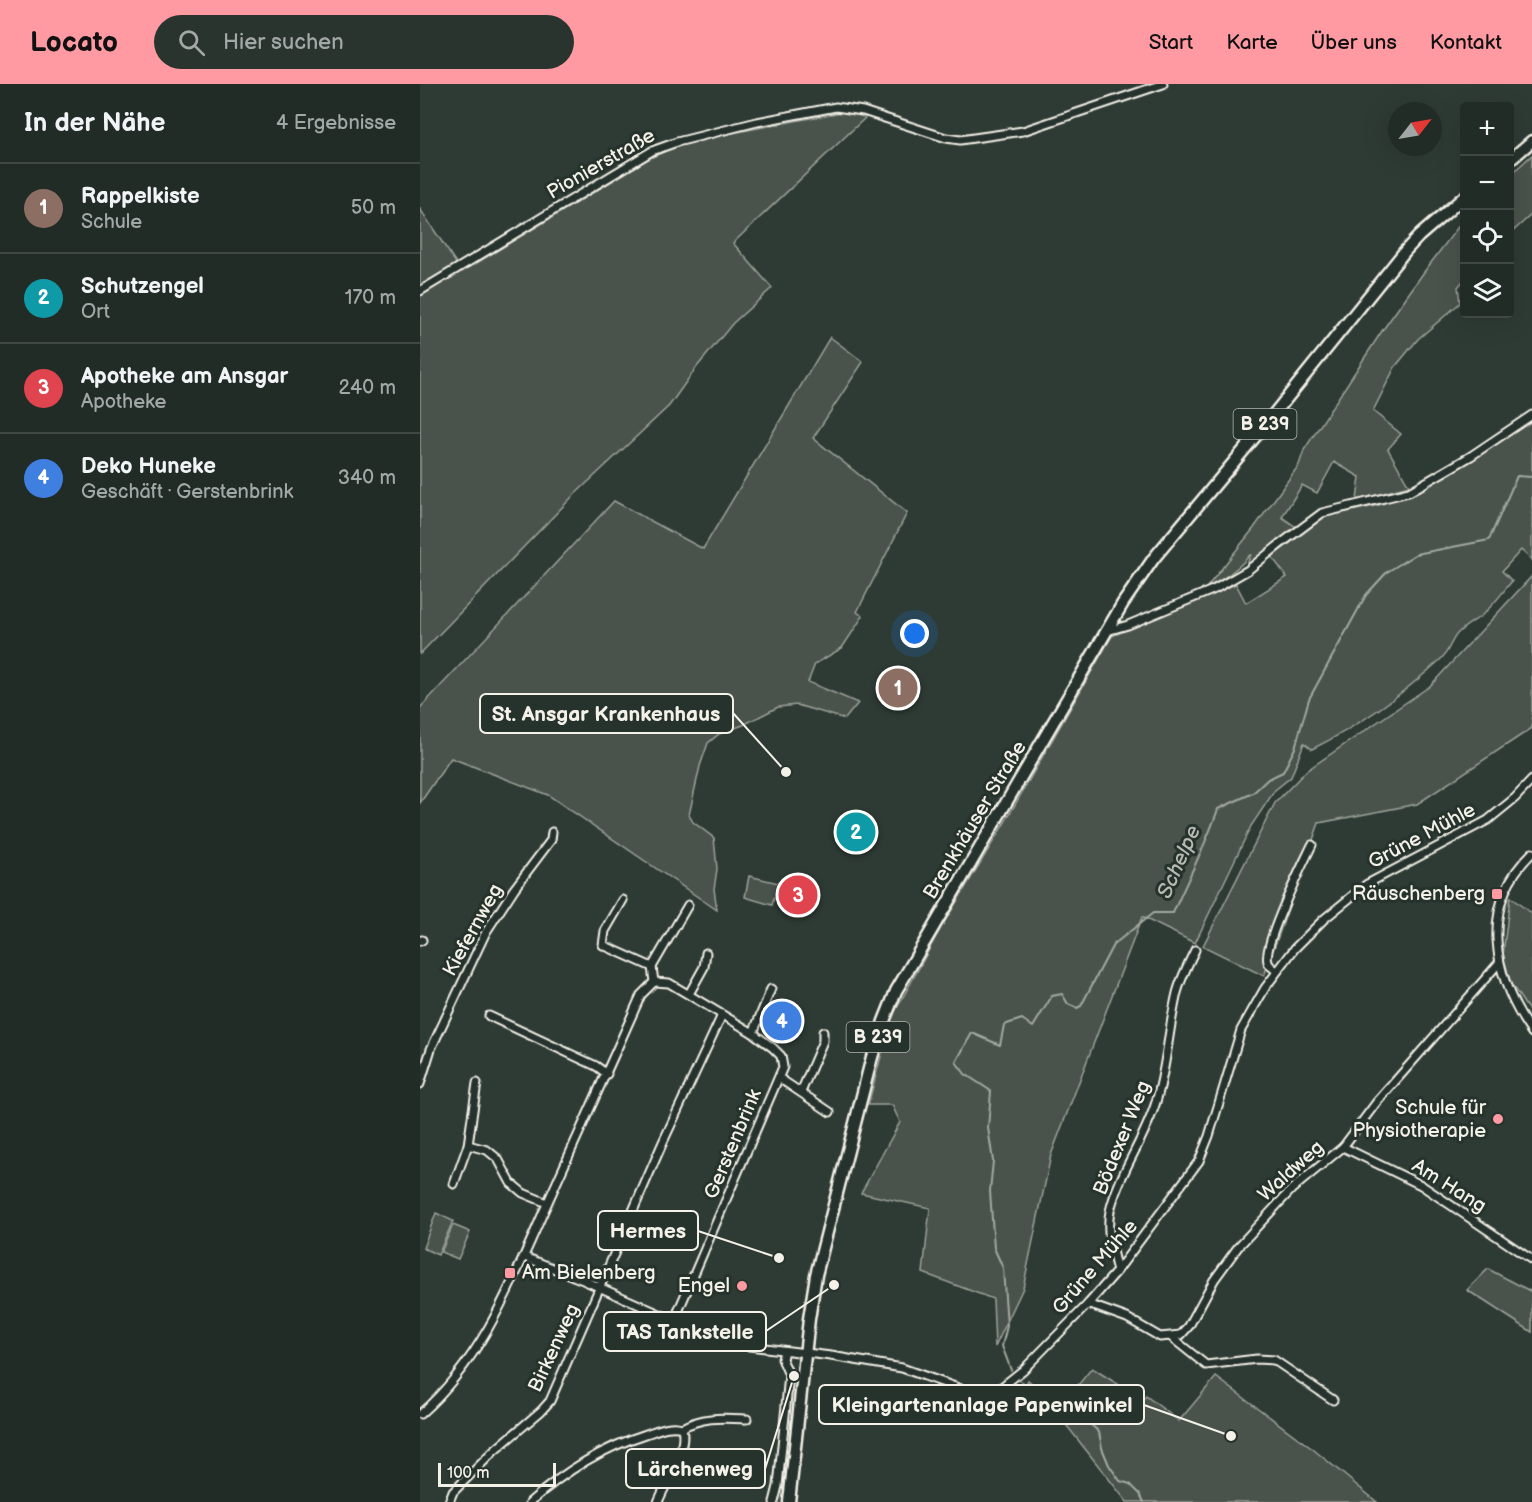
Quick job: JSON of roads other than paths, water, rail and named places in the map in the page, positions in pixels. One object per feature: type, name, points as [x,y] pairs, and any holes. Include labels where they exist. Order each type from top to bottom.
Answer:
[{"type":"main road","points":[[1514,156],[1532,141]]},
{"type":"main road","name":"B 239","points":[[1107,631],[1154,558],[1400,257],[1419,236],[1460,200]]},
{"type":"main road","name":"Brenkhäuser Straße","points":[[789,1502],[816,1275],[872,1057],[892,1001],[931,929],[1107,631]]},
{"type":"street","name":"Pionierstraße","points":[[420,291],[652,151],[698,135],[797,113],[836,107],[863,111],[946,138],[960,140],[1023,130],[1163,84]]},
{"type":"street","points":[[1107,631],[1128,625],[1215,589],[1248,570],[1322,513],[1409,492],[1463,461],[1532,415]]},
{"type":"street","name":"Grüne Mühle","points":[[525,1257],[706,1335],[741,1345],[902,1368],[972,1393],[991,1393],[1023,1370],[1088,1304],[1117,1270],[1199,1161],[1209,1136],[1241,1030],[1265,988],[1295,948],[1355,893],[1379,877],[1488,820],[1515,798],[1532,780]]},
{"type":"street","name":"Kiefernweg","points":[[420,1084],[431,1049],[486,932],[514,889],[551,840],[552,832]]},
{"type":"street","points":[[1277,971],[1267,960],[1268,950],[1278,920],[1312,845]]},
{"type":"street","points":[[1532,853],[1520,864],[1504,894],[1496,925],[1499,963],[1508,988],[1532,1033]]},
{"type":"street","points":[[623,900],[605,931],[603,945],[652,967]]},
{"type":"street","points":[[420,1414],[442,1394],[490,1327],[525,1257],[547,1203],[641,996],[654,982],[652,967],[688,905]]},
{"type":"street","name":"Bödexer Weg","points":[[1117,1270],[1108,1226],[1110,1211],[1122,1174],[1142,1138],[1155,1104],[1163,1078],[1178,990],[1195,950]]},
{"type":"street","points":[[689,994],[704,967],[706,953]]},
{"type":"street","name":"Waldweg","points":[[1171,1337],[1181,1335],[1189,1326],[1214,1280],[1252,1231],[1292,1189],[1344,1147],[1376,1103],[1499,963]]},
{"type":"street","name":"Gerstenbrink","points":[[654,982],[669,983],[753,1033],[781,1056],[783,1067],[674,1321]]},
{"type":"street","points":[[753,1033],[771,988]]},
{"type":"street","name":"Birkenweg","points":[[449,1502],[453,1492],[485,1459],[550,1401],[722,1015]]},
{"type":"street","points":[[489,1016],[596,1066],[607,1074]]},
{"type":"street","points":[[801,1092],[823,1041],[823,1032]]},
{"type":"street","name":"Gerstenbrink","points":[[779,1078],[830,1112]]},
{"type":"street","points":[[454,1184],[468,1145],[477,1083]]},
{"type":"street","points":[[468,1145],[487,1150],[498,1159],[511,1183],[523,1193],[547,1203]]},
{"type":"street","name":"Am Hang","points":[[1344,1147],[1421,1185],[1532,1260]]},
{"type":"street","points":[[1088,1304],[1126,1318],[1160,1337],[1171,1337],[1206,1365],[1257,1359],[1274,1360],[1333,1400]]},
{"type":"street","points":[[774,1502],[778,1486],[789,1375],[782,1359],[784,1351]]},
{"type":"street","points":[[530,1502],[556,1479],[625,1440],[665,1427],[682,1428],[695,1421],[708,1418],[747,1419]]},
{"type":"street","points":[[658,1502],[683,1446],[682,1428]]},
{"type":"waterway","name":"Schelpe","points":[[1011,1370],[1002,1346],[1007,1326],[1003,1268],[994,1248],[990,1191],[993,1161],[988,1128],[991,1091],[965,1074],[956,1062],[972,1033],[1000,1045],[1004,1025],[1022,1019],[1033,1027],[1052,996],[1062,994],[1068,1004],[1077,1008],[1081,1006],[1113,945],[1153,913],[1173,913],[1218,809],[1253,793],[1268,779],[1283,772],[1295,748],[1309,699],[1366,595],[1387,572],[1416,554],[1489,540],[1517,476],[1532,477]]},
{"type":"waterway","name":"Schelpe","points":[[1021,1381],[1040,1395],[1067,1403],[1099,1432],[1109,1465],[1120,1481],[1130,1484],[1144,1502]]},
{"type":"place","name":"Rappelkiste","points":[[898,688]]},
{"type":"place","name":"St. Ansgar Krankenhaus","points":[[786,772]]},
{"type":"place","name":"Schutzengel","points":[[856,832]]},
{"type":"place","name":"Räuschenberg","points":[[1497,894]]},
{"type":"place","name":"Apotheke am Ansgar","points":[[798,895]]},
{"type":"place","name":"Deko Huneke","points":[[782,1021]]},
{"type":"place","name":"Schule für Physiotherapie","points":[[1498,1119]]},
{"type":"place","name":"Hermes","points":[[779,1258]]},
{"type":"place","name":"Am Bielenberg","points":[[510,1273]]},
{"type":"place","name":"TAS Tankstelle","points":[[834,1285]]},
{"type":"place","name":"Engel","points":[[742,1286]]},
{"type":"place","name":"Lärchenweg","points":[[794,1376]]},
{"type":"place","name":"Kleingartenanlage Papenwinkel","points":[[1231,1436]]}]
